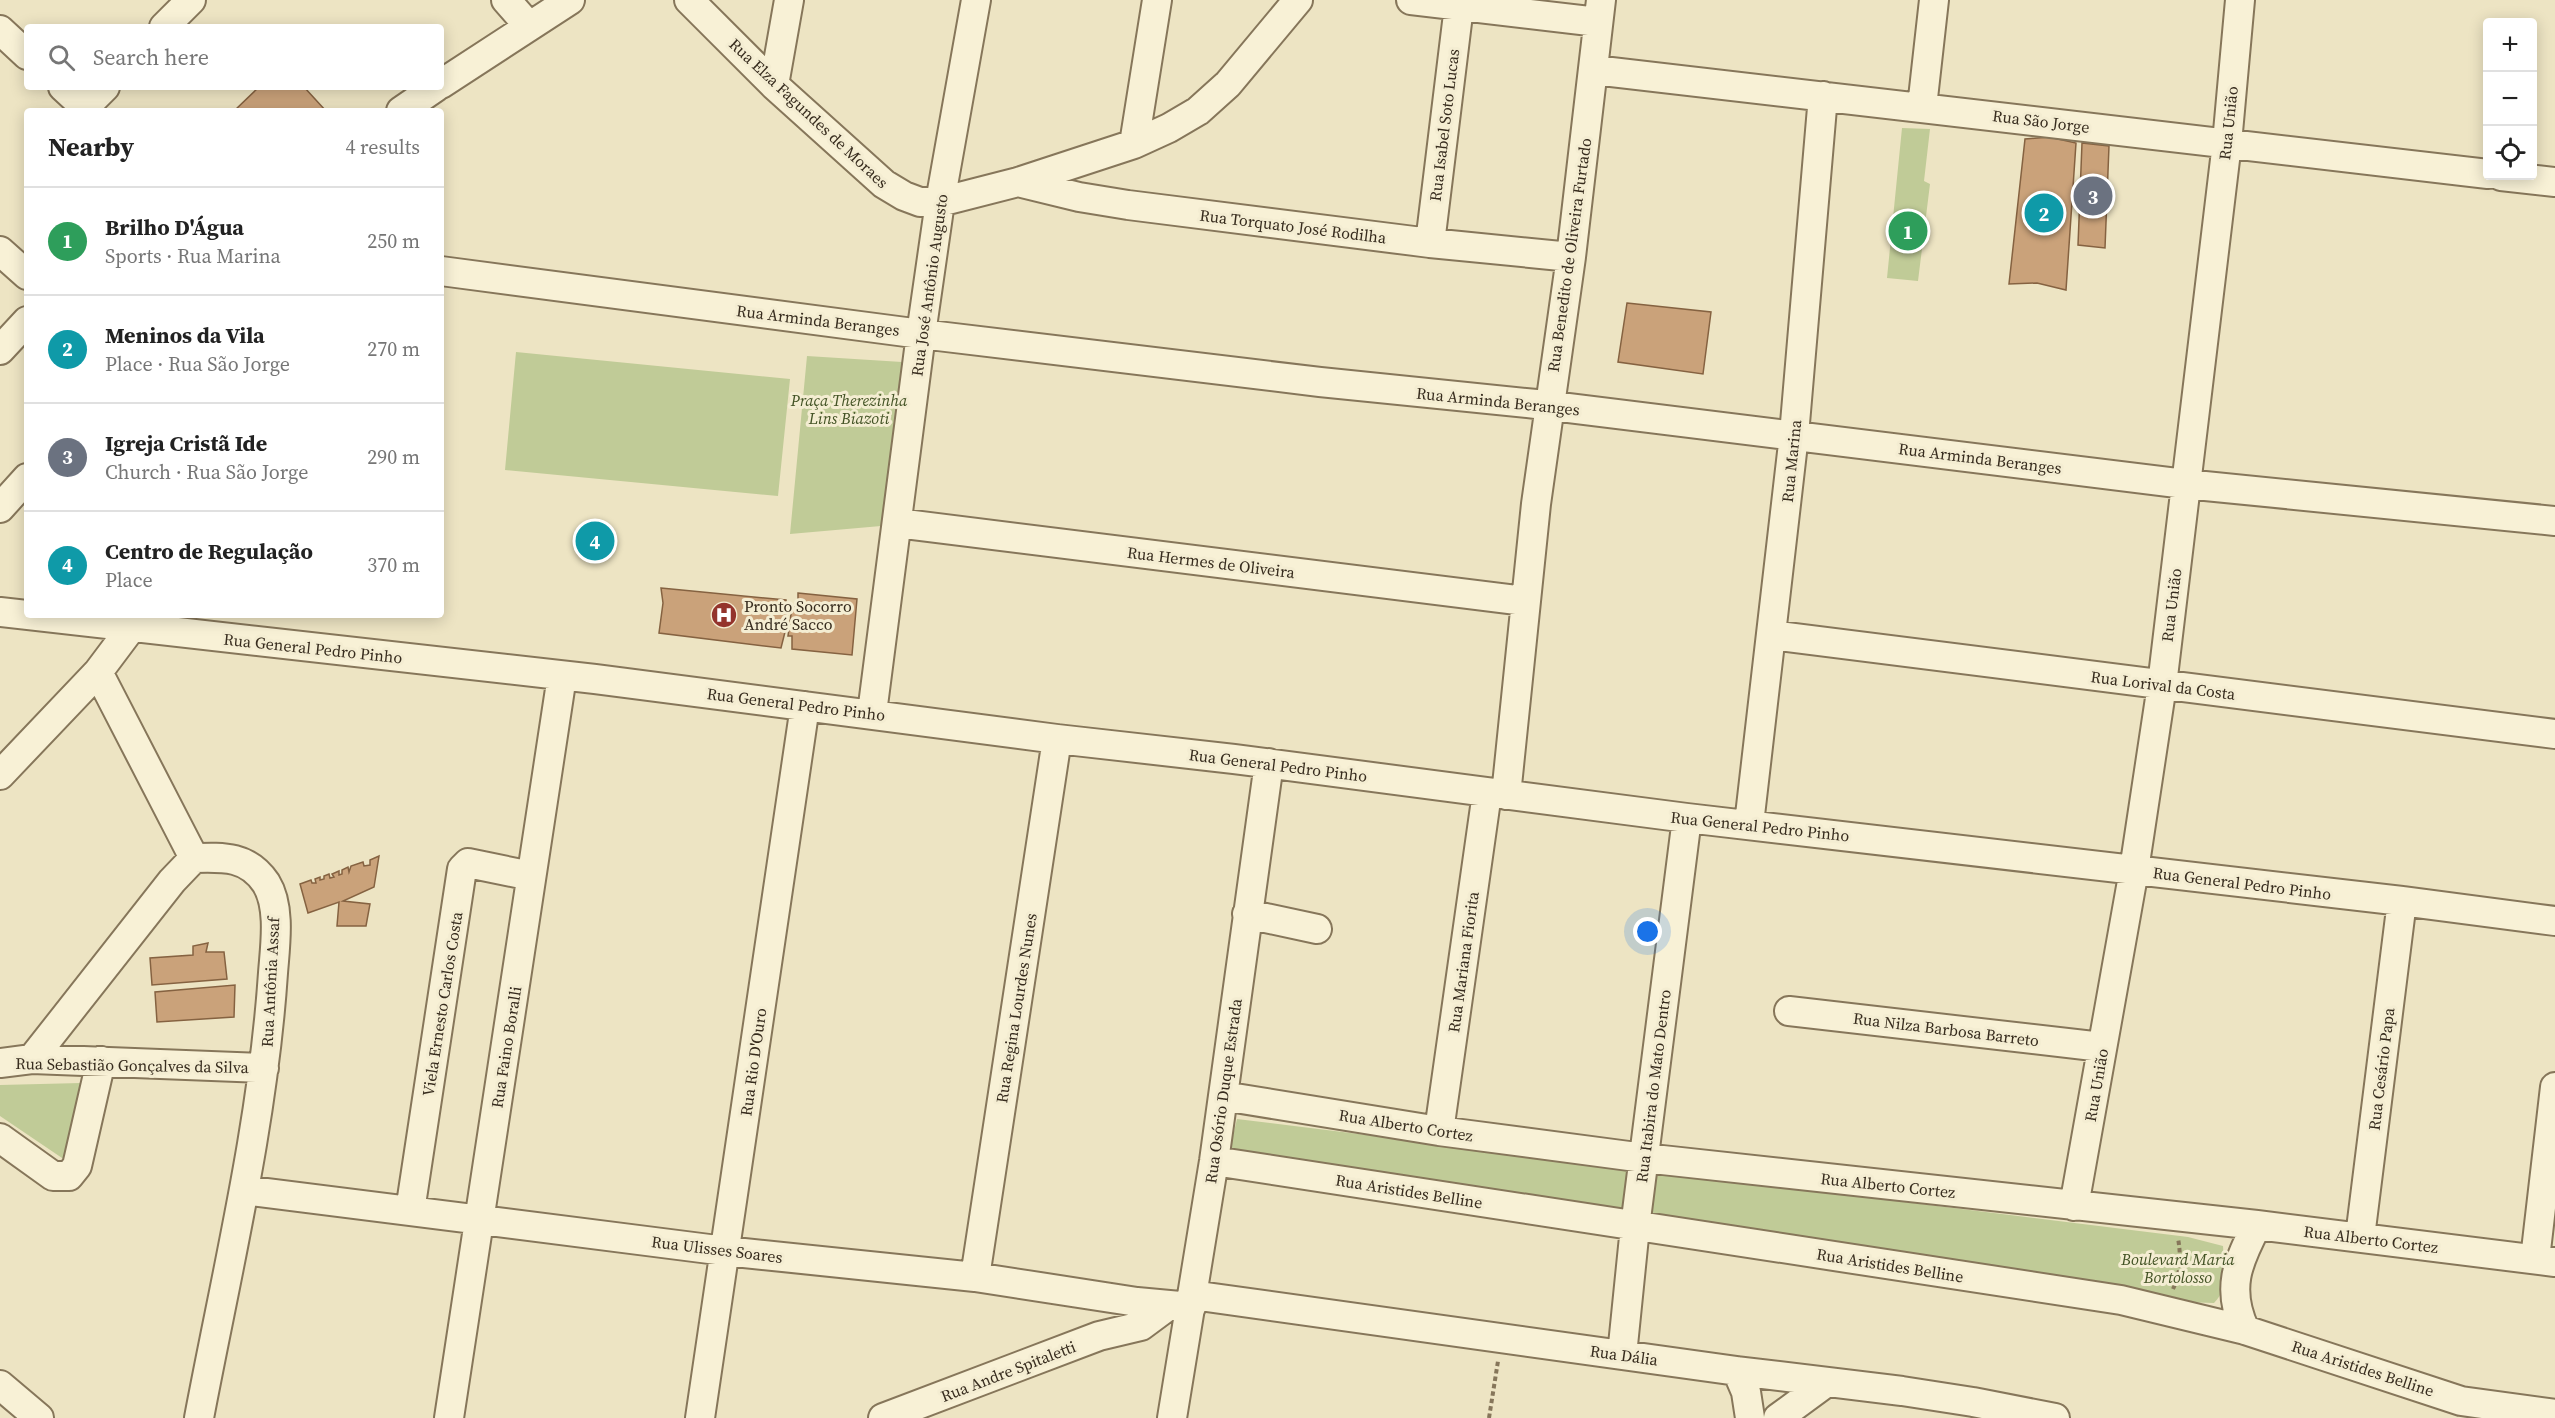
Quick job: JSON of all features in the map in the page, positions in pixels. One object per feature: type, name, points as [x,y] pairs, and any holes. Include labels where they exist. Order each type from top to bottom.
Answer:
[{"type":"street","points":[[167,24],[191,0]]},
{"type":"street","points":[[506,0],[529,26]]},
{"type":"street","points":[[444,82],[570,0]]},
{"type":"street","name":"Rua Elza Fagundes de Moraes","points":[[689,0],[774,85],[884,184],[903,196],[920,202],[940,202]]},
{"type":"street","points":[[774,85],[789,0]]},
{"type":"street","name":"Rua José Antônio Augusto","points":[[872,713],[940,202],[976,0]]},
{"type":"street","points":[[1134,144],[1157,0]]},
{"type":"street","points":[[940,202],[1018,182],[1134,144],[1185,120],[1228,84],[1298,0]]},
{"type":"street","points":[[1411,0],[1459,6],[1600,11]]},
{"type":"street","points":[[1922,107],[1934,0]]},
{"type":"street","name":"Rua União","points":[[2074,1206],[2134,870],[2162,686],[2227,143],[2240,0]]},
{"type":"street","name":"Rua Isabel Soto Lucas","points":[[1430,243],[1459,6]]},
{"type":"street","name":"Rua Benedito de Oliveira Furtado","points":[[1497,794],[1525,602],[1548,406],[1570,257],[1600,11]]},
{"type":"street","points":[[0,30],[24,52]]},
{"type":"street","name":"Rua São Jorge","points":[[1594,70],[2483,174]]},
{"type":"street","points":[[66,90],[86,108]]},
{"type":"street","points":[[88,108],[103,90]]},
{"type":"street","points":[[405,108],[432,90]]},
{"type":"street","name":"Rua Marina","points":[[1749,824],[1794,435],[1823,96]]},
{"type":"street","points":[[2537,180],[2555,182]]},
{"type":"street","name":"Rua Torquato José Rodilha","points":[[1018,182],[1089,199],[1430,243],[1570,257]]},
{"type":"street","points":[[0,251],[24,272]]},
{"type":"street","name":"Rua Arminda Beranges","points":[[444,271],[921,334],[1794,435],[2185,484],[2555,521]]},
{"type":"street","points":[[0,350],[24,324]]},
{"type":"street","points":[[0,508],[24,481]]},
{"type":"street","name":"Rua Hermes de Oliveira","points":[[897,523],[1525,602]]},
{"type":"street","name":"Rua General Pedro Pinho","points":[[0,612],[24,615]]},
{"type":"street","name":"Rua General Pedro Pinho","points":[[49,618],[872,713],[1057,739],[1687,818],[2402,901],[2555,921]]},
{"type":"street","points":[[0,774],[98,672],[131,628]]},
{"type":"street","name":"Rua Lorival da Costa","points":[[1771,635],[2555,734]]},
{"type":"street","points":[[32,1059],[172,880],[194,858],[98,672]]},
{"type":"street","name":"Rua Faino Boralli","points":[[449,1418],[562,676]]},
{"type":"street","name":"Rua Rio D'Ouro","points":[[700,1418],[805,706]]},
{"type":"street","name":"Rua Regina Lourdes Nunes","points":[[975,1277],[1057,739]]},
{"type":"street","name":"Rua Osório Duque Estrada","points":[[1172,1418],[1183,1303],[1214,1161],[1269,764]]},
{"type":"street","name":"Rua Mariana Fiorita","points":[[1439,1131],[1497,794]]},
{"type":"street","name":"Rua Itabira do Mato Dentro","points":[[1622,1354],[1635,1227],[1687,818]]},
{"type":"street","name":"Rua Antônia Assaf","points":[[194,858],[238,859],[254,868],[267,885],[274,900],[274,960],[264,1068],[244,1190],[199,1418]]},
{"type":"street","name":"Viela Ernesto Carlos Costa","points":[[410,1211],[463,867],[468,863],[531,876]]},
{"type":"street","name":"Rua Cesário Papa","points":[[2360,1237],[2402,901]]},
{"type":"street","points":[[1247,914],[1317,928]]},
{"type":"street","name":"Rua Nilza Barbosa Barreto","points":[[1789,1011],[2102,1047]]},
{"type":"street","name":"Rua Sebastião Gonçalves da Silva","points":[[0,1063],[32,1059],[264,1068]]},
{"type":"street","points":[[0,1138],[53,1176],[69,1176],[76,1166],[101,1061]]},
{"type":"street","points":[[2545,1260],[2555,1087]]},
{"type":"street","name":"Rua Alberto Cortez","points":[[1223,1096],[1439,1131],[1644,1158],[2257,1225],[2545,1260]]},
{"type":"street","name":"Rua Aristides Belline","points":[[1214,1161],[2121,1300],[2245,1329],[2461,1401],[2555,1414]]},
{"type":"street","name":"Rua Ulisses Soares","points":[[244,1190],[725,1251],[975,1277],[1137,1302],[1183,1303]]},
{"type":"street","points":[[2245,1329],[2236,1311],[2235,1274],[2244,1249],[2257,1225]]},
{"type":"street","name":"Rua Andre Spitaletti","points":[[1099,1336],[1137,1302]]},
{"type":"street","name":"Rua Andre Spitaletti","points":[[883,1418],[1099,1336],[1141,1326],[1183,1303]]},
{"type":"street","name":"Rua Dália","points":[[1183,1303],[1502,1337],[1973,1402],[2055,1418]]},
{"type":"street","points":[[1737,1371],[1746,1392],[1750,1418]]},
{"type":"street","points":[[1778,1418],[1827,1382]]},
{"type":"street","points":[[0,1385],[39,1418]]},
{"type":"path","points":[[2159,1308],[2174,1288],[2179,1273],[2181,1254],[2178,1239],[2168,1215]]},
{"type":"path","points":[[1490,1418],[1502,1337]]},
{"type":"green space","points":[[1902,128],[1930,129],[1924,181],[1930,184],[1918,281],[1887,278]]},
{"type":"green space","points":[[516,352],[790,379],[778,496],[505,470]]},
{"type":"green space","name":"Praça Therezinha Lins Biazoti","points":[[807,356],[902,362],[881,526],[790,534]]},
{"type":"green space","points":[[81,1083],[65,1160],[0,1116],[0,1085]]},
{"type":"green space","name":"Boulevard Maria Bortolosso","points":[[1237,1119],[2188,1237],[2223,1246],[2224,1284],[2214,1303],[2183,1302],[1247,1163],[1230,1148]]},
{"type":"building","points":[[256,90],[307,90],[323,108],[237,108]]},
{"type":"building","points":[[2049,137],[2076,143],[2066,290],[2037,283],[2009,284],[2025,139]]},
{"type":"building","points":[[2082,143],[2109,146],[2105,248],[2078,245]]},
{"type":"building","points":[[1627,303],[1711,312],[1703,374],[1618,362]]},
{"type":"building","points":[[579,529],[614,536],[610,553],[575,547]]},
{"type":"building","name":"Pronto Socorro André Sacco","points":[[661,588],[786,600],[786,628],[781,648],[659,633],[663,603]]},
{"type":"building","points":[[798,593],[857,599],[852,655],[792,649],[792,636],[788,636],[792,607],[798,607]]},
{"type":"building","points":[[379,856],[374,887],[343,901],[370,904],[366,926],[337,926],[339,902],[308,913],[300,884],[311,880],[312,883],[316,883],[315,879],[320,877],[320,880],[324,879],[324,876],[329,874],[330,878],[334,877],[332,874],[339,871],[339,875],[342,874],[342,870],[348,867],[349,872],[351,866],[363,862],[364,866],[370,865],[370,860]]},
{"type":"building","points":[[208,943],[206,952],[224,952],[227,979],[152,985],[150,958],[193,955],[193,946]]},
{"type":"building","points":[[235,985],[234,1017],[157,1022],[155,992]]},
{"type":"place","name":"Igreja Cristã Ide","points":[[2093,196]]},
{"type":"place","name":"Meninos da Vila","points":[[2044,213]]},
{"type":"place","name":"Brilho D'Água","points":[[1908,231]]},
{"type":"place","name":"Centro de Regulação","points":[[595,541]]},
{"type":"place","name":"Pronto Socorro André Sacco","points":[[724,615]]}]
